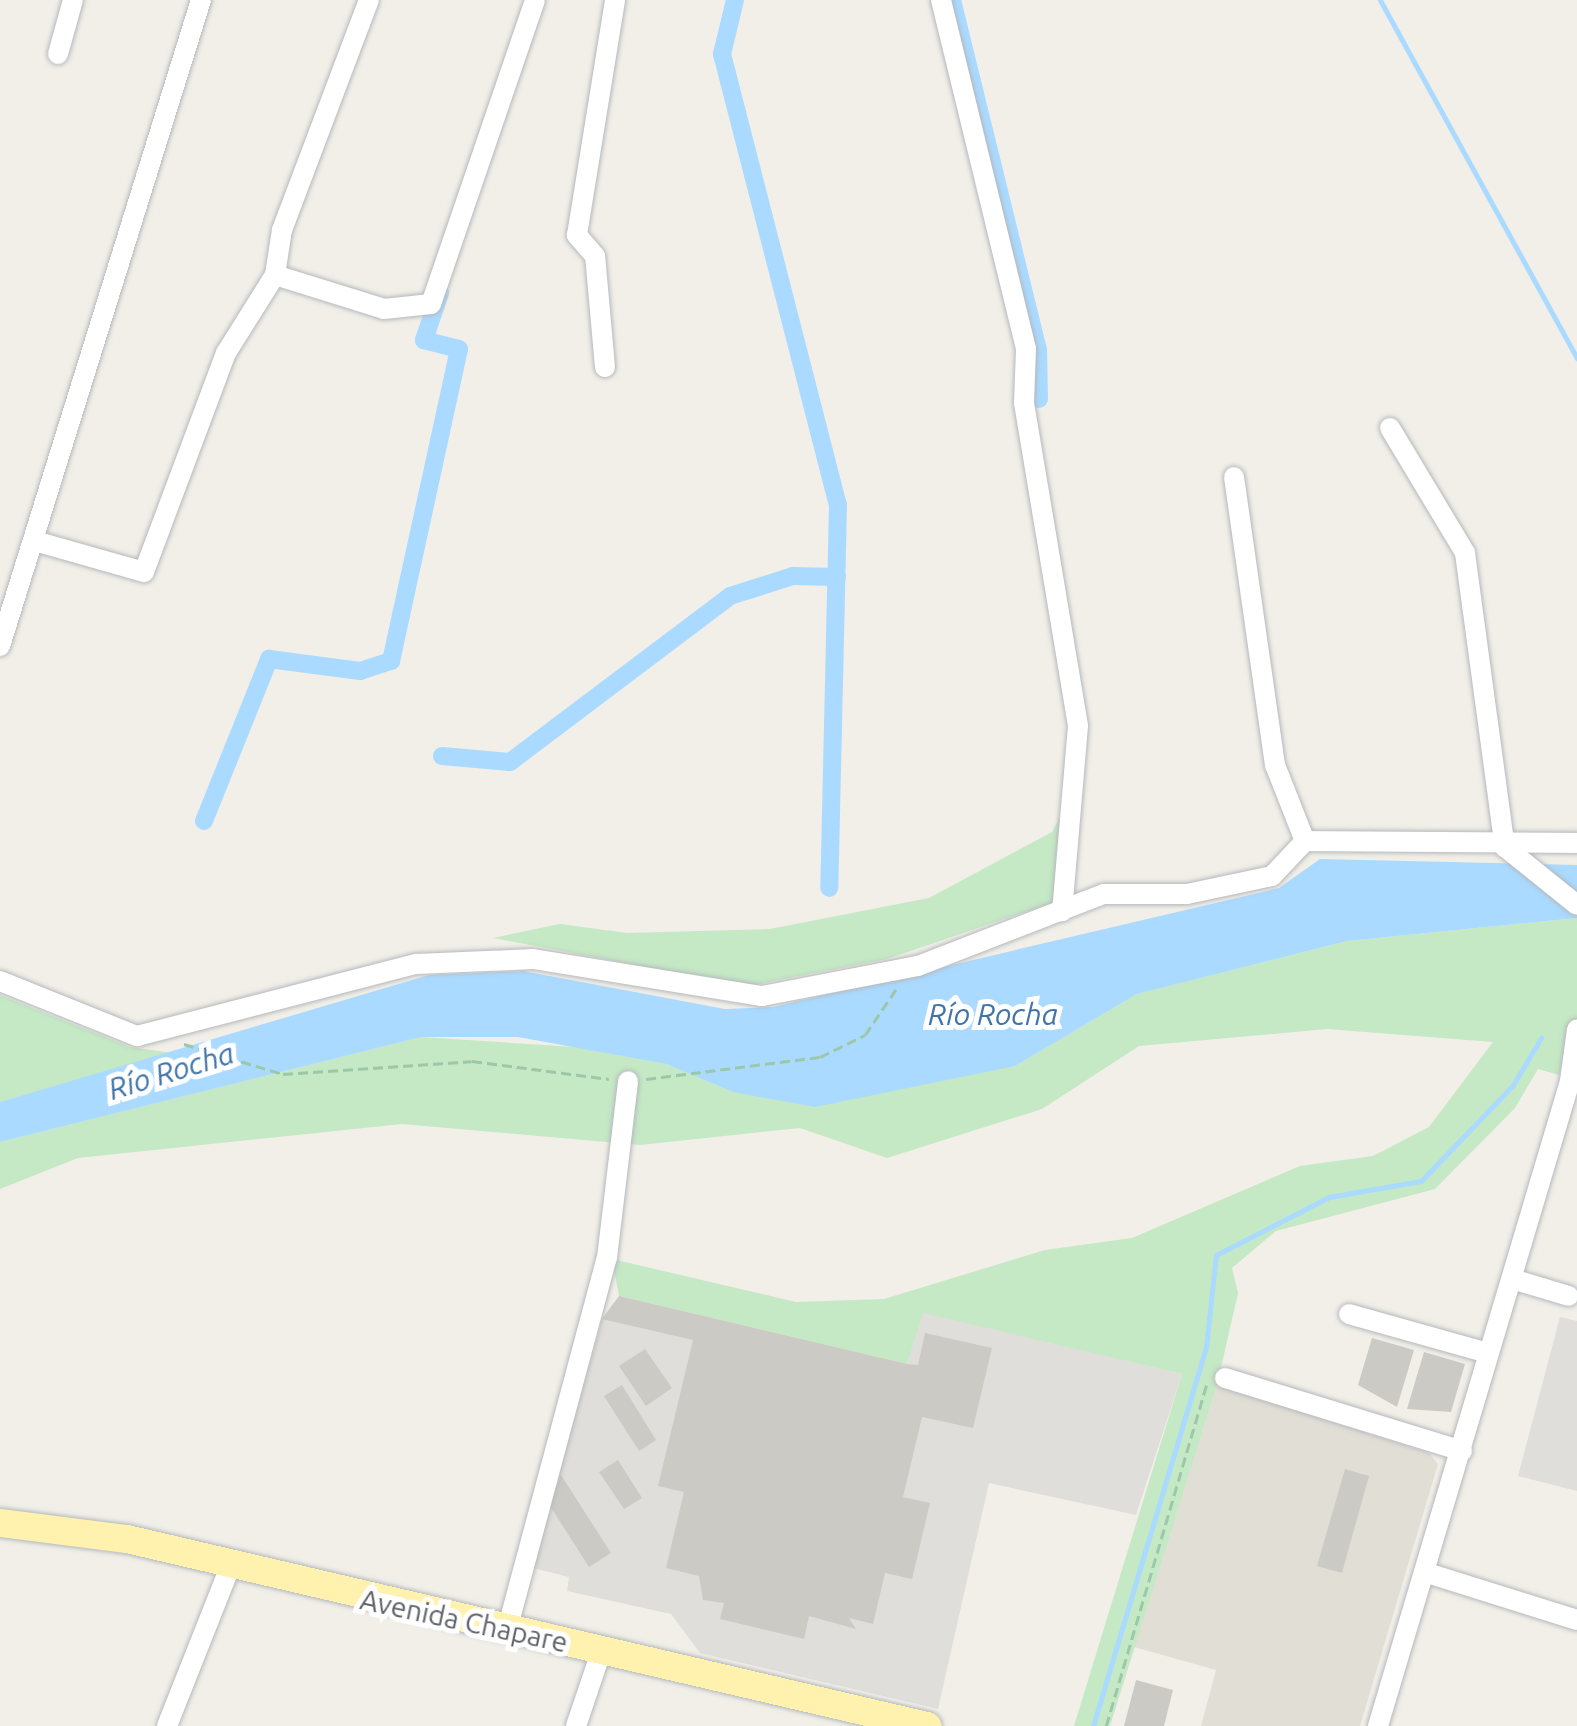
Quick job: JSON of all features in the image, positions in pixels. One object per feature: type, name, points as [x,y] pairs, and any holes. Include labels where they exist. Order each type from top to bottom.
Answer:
[{"type":"main road","name":"Avenida Chapare","points":[[0,1523],[232,1562],[853,1718],[927,1726]]},
{"type":"street","points":[[58,54],[73,0]]},
{"type":"street","points":[[0,646],[201,0]]},
{"type":"street","points":[[35,540],[144,572],[226,354],[274,276],[282,230],[369,0]]},
{"type":"street","points":[[274,276],[384,309],[431,304],[534,0]]},
{"type":"street","points":[[604,366],[596,256],[576,235],[614,0]]},
{"type":"street","points":[[941,0],[1026,349],[1024,403],[1078,726],[1062,911]]},
{"type":"street","points":[[1390,428],[1464,553],[1505,848],[1577,905]]},
{"type":"street","points":[[1234,476],[1274,765],[1305,841]]},
{"type":"street","points":[[0,981],[137,1036],[416,964],[533,959],[762,996],[918,966],[1104,894],[1187,894],[1272,876],[1305,841],[1505,848],[1577,843]]},
{"type":"street","points":[[1378,1726],[1488,1353],[1574,1080],[1577,1029]]},
{"type":"street","points":[[507,1630],[606,1258],[628,1081]]},
{"type":"street","points":[[1512,1279],[1570,1296]]},
{"type":"street","points":[[1349,1314],[1488,1353]]},
{"type":"street","points":[[1225,1378],[1462,1451]]},
{"type":"street","points":[[167,1726],[232,1562]]},
{"type":"street","points":[[1424,1572],[1577,1620]]},
{"type":"street","points":[[576,1726],[601,1652]]},
{"type":"path","points":[[174,1042],[283,1074],[472,1060],[628,1081],[820,1058],[865,1035],[918,966]]},
{"type":"path","points":[[1106,1726],[1206,1382],[1225,1378]]},
{"type":"shaded area","points":[[619,1296],[907,1364],[922,1312],[1182,1374],[1136,1515],[989,1483],[938,1709],[700,1653],[671,1614],[567,1591],[569,1577],[533,1568],[602,1319]]},
{"type":"shaded area","points":[[1560,1317],[1577,1321],[1577,1491],[1518,1476]]},
{"type":"shaded area","points":[[1217,1385],[1429,1453],[1438,1464],[1360,1726],[1201,1726],[1216,1670],[1134,1647]]},
{"type":"green space","points":[[1060,817],[1057,901],[887,959],[748,986],[493,938],[560,924],[627,933],[770,929],[929,898],[1052,832]]},
{"type":"green space","points":[[1577,918],[1577,1042],[1568,1041],[1559,1075],[1538,1069],[1515,1108],[1435,1189],[1276,1231],[1232,1268],[1238,1293],[1217,1385],[1110,1726],[1074,1726],[1182,1374],[923,1313],[907,1364],[619,1296],[612,1259],[796,1302],[884,1299],[1045,1250],[1132,1238],[1300,1166],[1373,1156],[1429,1127],[1493,1042],[1327,1029],[1139,1046],[1042,1109],[887,1158],[800,1128],[640,1145],[402,1124],[78,1158],[0,1189],[0,1142],[421,1037],[575,1047],[666,1064],[733,1092],[1015,1066],[1137,994],[1347,941]]},
{"type":"green space","points":[[0,995],[130,1047],[172,1053],[0,1102]]},
{"type":"water","name":"Río Rocha","points":[[1320,859],[1577,865],[1577,918],[1347,941],[1137,994],[1015,1066],[815,1107],[733,1092],[666,1064],[518,1037],[421,1037],[0,1142],[0,1102],[429,975],[523,971],[725,1009],[773,1007],[1279,888]]},
{"type":"building","points":[[619,1296],[907,1364],[918,1365],[925,1333],[992,1348],[973,1428],[922,1417],[903,1497],[930,1503],[912,1579],[885,1573],[873,1624],[849,1618],[856,1629],[809,1616],[804,1639],[720,1619],[724,1603],[703,1600],[699,1576],[666,1568],[684,1492],[658,1486],[693,1340],[602,1319]]},
{"type":"building","points":[[1372,1338],[1414,1350],[1397,1407],[1358,1385]]},
{"type":"building","points":[[645,1349],[672,1388],[646,1406],[619,1366]]},
{"type":"building","points":[[1424,1352],[1465,1364],[1451,1412],[1407,1409]]},
{"type":"building","points":[[622,1385],[656,1440],[639,1451],[604,1396]]},
{"type":"building","points":[[618,1460],[642,1498],[624,1509],[599,1472]]},
{"type":"building","points":[[1345,1469],[1369,1476],[1342,1573],[1317,1566]]},
{"type":"building","points":[[561,1475],[611,1553],[589,1567],[550,1506]]},
{"type":"building","points":[[1136,1680],[1173,1690],[1164,1726],[1124,1726]]},
{"type":"waterway","points":[[735,0],[722,54],[838,505],[829,888]]},
{"type":"waterway","points":[[952,0],[1038,349],[1039,399]]},
{"type":"waterway","points":[[1380,0],[1577,359]]},
{"type":"waterway","points":[[204,821],[269,659],[360,671],[391,661],[459,349],[424,340],[440,293]]},
{"type":"waterway","points":[[442,756],[510,762],[730,596],[793,576],[837,577]]},
{"type":"waterway","points":[[1093,1726],[1206,1348],[1216,1255],[1329,1197],[1421,1181],[1513,1085],[1541,1038]]}]
